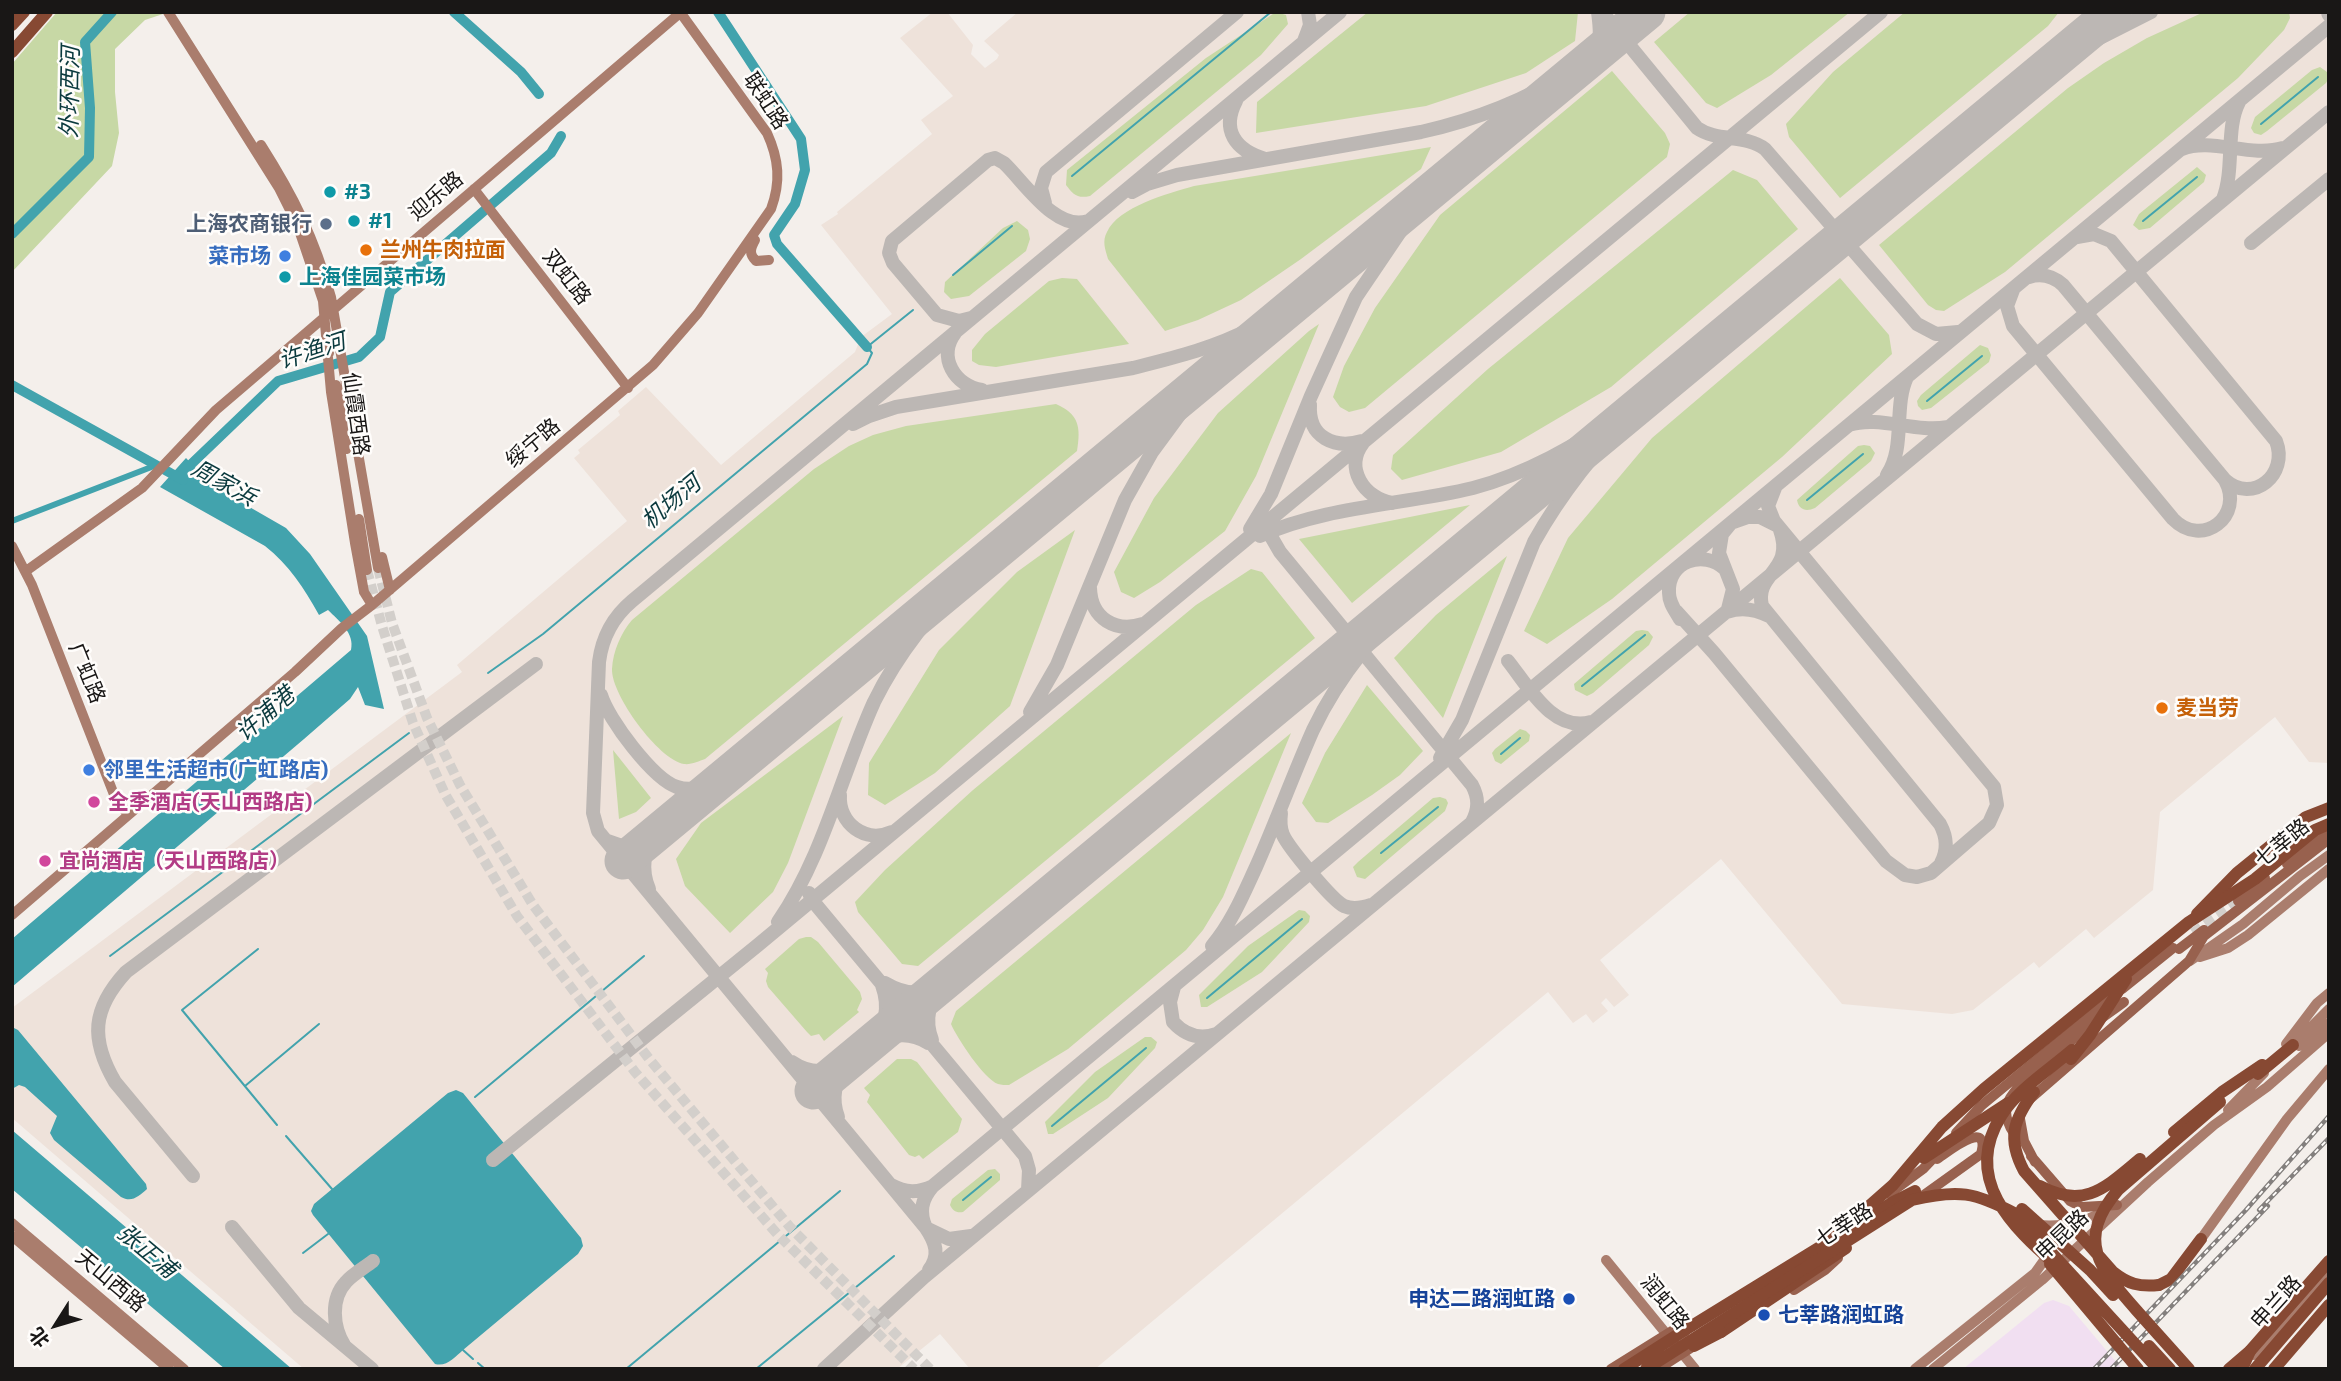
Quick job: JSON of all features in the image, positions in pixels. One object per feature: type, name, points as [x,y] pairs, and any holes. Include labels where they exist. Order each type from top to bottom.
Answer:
[{"type":"highway","points":[[12,25],[24,12]]},
{"type":"highway","points":[[12,52],[47,12]]},
{"type":"highway","points":[[2189,922],[2237,873],[2306,817],[2329,808]]},
{"type":"highway","points":[[1894,1185],[1942,1127],[1963,1107],[2189,922],[2255,879],[2315,830],[2329,824]]},
{"type":"highway","points":[[1994,1190],[1993,1163],[1997,1141],[2008,1118],[2079,1051],[2118,989],[2140,962]]},
{"type":"highway","points":[[2189,1369],[2111,1281],[2099,1261],[2096,1225],[2104,1206],[2118,1190],[2220,1102],[2293,1045]]},
{"type":"highway","points":[[2072,1050],[2017,1098],[2002,1115],[1990,1138],[1987,1165],[1989,1182],[2001,1208],[2012,1223],[2074,1281],[2149,1369]]},
{"type":"highway","points":[[2033,1182],[2054,1194],[2072,1197],[2091,1195],[2106,1187],[2222,1092],[2262,1065]]},
{"type":"highway","points":[[2249,1080],[2262,1065]]},
{"type":"highway","points":[[2034,1091],[2021,1109],[2015,1124],[2017,1158],[2033,1182],[2113,1272],[2126,1282],[2143,1287],[2158,1285],[2171,1279],[2201,1239]]},
{"type":"highway","points":[[1834,1237],[1930,1153],[2017,1098]]},
{"type":"highway","points":[[1624,1369],[1834,1237],[1915,1191],[1955,1185],[2002,1196],[2020,1207],[2090,1270],[2179,1369]]},
{"type":"highway","points":[[1648,1369],[1912,1200],[1937,1194],[1961,1193],[1987,1198],[2016,1214],[2038,1234],[2158,1369]]},
{"type":"highway","points":[[2045,1228],[2169,1369]]},
{"type":"highway","points":[[1648,1369],[1721,1332],[1820,1267],[1863,1235]]},
{"type":"highway","points":[[2041,1252],[2138,1369]]},
{"type":"highway","points":[[2253,1362],[2329,1261]]},
{"type":"highway","points":[[2231,1369],[2253,1362],[2329,1283]]},
{"type":"highway","points":[[2278,1364],[2299,1329],[2329,1294]]},
{"type":"highway","points":[[2278,1364],[2329,1305]]},
{"type":"highway","points":[[2244,1369],[2299,1329]]},
{"type":"highway","points":[[2142,1351],[2169,1369]]},
{"type":"main road","name":"仙霞西路","points":[[169,12],[300,210],[322,266],[333,309],[342,392],[340,445],[365,608]]},
{"type":"main road","name":"仙霞西路","points":[[176,12],[293,214],[317,279],[325,317],[338,352]]},
{"type":"main road","name":"迎乐路","points":[[26,571],[142,488],[216,410],[342,301],[477,193],[677,13]]},
{"type":"main road","name":"联虹路","points":[[677,13],[756,116],[775,149],[778,165],[776,195],[764,222],[711,290]]},
{"type":"main road","name":"联虹路","points":[[677,13],[752,119],[769,151],[772,166],[771,194],[766,206],[711,290]]},
{"type":"main road","name":"双虹路","points":[[477,193],[626,386]]},
{"type":"main road","points":[[764,222],[750,251],[756,261],[769,260]]},
{"type":"main road","name":"绥宁路","points":[[12,915],[118,825],[125,812],[325,639],[331,638],[626,386],[677,340],[711,290]]},
{"type":"main road","points":[[341,324],[342,301]]},
{"type":"main road","name":"仙霞西路","points":[[333,309],[341,324],[338,352]]},
{"type":"main road","points":[[297,341],[313,341],[338,352],[342,392],[372,569]]},
{"type":"main road","name":"仙霞西路","points":[[342,392],[370,493],[389,587]]},
{"type":"main road","name":"广虹路","points":[[12,546],[26,571],[113,792],[125,812]]},
{"type":"main road","name":"七莘路","points":[[1923,1169],[1981,1106],[2176,948],[2208,927],[2329,824]]},
{"type":"main road","name":"七莘路","points":[[2259,886],[2329,830]]},
{"type":"main road","points":[[2189,961],[2204,936],[2329,839]]},
{"type":"main road","points":[[2035,1161],[2024,1141],[2019,1117],[2034,1093],[2189,961],[2329,855]]},
{"type":"main road","points":[[2189,961],[2228,948],[2248,935],[2329,869]]},
{"type":"main road","points":[[2262,1065],[2282,1049],[2317,1003],[2329,993]]},
{"type":"main road","points":[[2105,1024],[2124,1002],[2024,1081],[2007,1105],[2007,1118],[2021,1146],[2070,1201],[2082,1207],[2117,1205]]},
{"type":"main road","points":[[2072,1050],[2138,1003]]},
{"type":"main road","name":"申昆路","points":[[2214,1125],[2329,1009]]},
{"type":"main road","points":[[2285,1056],[2329,1024]]},
{"type":"main road","name":"申昆路","points":[[2303,1056],[2329,1024]]},
{"type":"main road","name":"申昆路","points":[[1933,1369],[2042,1280],[2214,1125],[2267,1087],[2329,1033]]},
{"type":"main road","points":[[2201,1239],[2287,1119],[2329,1069]]},
{"type":"main road","name":"七莘路","points":[[1611,1369],[1848,1223],[1967,1137],[1980,1142],[1981,1154],[1863,1235],[1825,1270],[1721,1336],[1682,1354]]},
{"type":"main road","points":[[1908,1206],[1950,1199],[1979,1199],[2003,1205],[2037,1225],[2056,1226],[2079,1222],[2117,1205],[2148,1182]]},
{"type":"main road","name":"申昆路","points":[[1915,1369],[2035,1273],[2045,1259],[2044,1246],[2035,1231],[2019,1215]]},
{"type":"main road","name":"天山西路","points":[[12,1223],[153,1349],[169,1369]]},
{"type":"main road","name":"天山西路","points":[[12,1236],[153,1349],[184,1369]]},
{"type":"main road","name":"润虹路","points":[[1605,1260],[1695,1369]]},
{"type":"main road","name":"申兰路","points":[[2253,1362],[2329,1272]]},
{"type":"main road","points":[[1658,1369],[1682,1354]]},
{"type":"shaded area","points":[[933,12],[947,12],[973,45],[971,54],[985,68],[999,55],[984,41],[1018,12],[2329,12],[2329,763],[2309,762],[2275,717],[2160,812],[2153,890],[2094,938],[2086,929],[2039,968],[2034,962],[1973,1010],[1952,1014],[1842,1004],[1721,859],[1600,960],[1629,995],[1614,1007],[1606,998],[1601,1003],[1608,1011],[1593,1023],[1586,1014],[1573,1023],[1548,992],[1095,1369],[970,1369],[940,1334],[897,1369],[304,1369],[12,1118],[12,1008],[462,672],[457,665],[627,521],[574,458],[580,453],[578,450],[620,415],[618,411],[646,387],[721,465],[855,352],[859,342],[857,340],[892,314],[821,225],[838,214],[837,212],[932,134],[921,120],[953,96],[900,38]]},
{"type":"shaded area","points":[[2053,1300],[2069,1306],[2122,1369],[1963,1369],[2044,1303]]},
{"type":"green space","points":[[57,12],[169,12],[145,20],[115,49],[119,133],[112,166],[12,272],[12,64]]},
{"type":"green space","points":[[1276,12],[1286,15],[1288,24],[1261,55],[1090,196],[1079,196],[1071,191],[1066,185],[1067,170],[1206,58]]},
{"type":"green space","points":[[1368,12],[1578,12],[1575,41],[1526,73],[1426,106],[1256,133],[1257,102]]},
{"type":"green space","points":[[1690,12],[1850,12],[1771,75],[1717,108],[1706,103],[1654,42]]},
{"type":"green space","points":[[1905,12],[2059,12],[2048,26],[1840,198],[1789,137],[1786,124],[1833,72]]},
{"type":"green space","points":[[2204,12],[2289,12],[2290,18],[2284,30],[2238,78],[2005,272],[1944,311],[1928,305],[1879,245],[2068,88],[2147,38]]},
{"type":"green space","points":[[2320,67],[2329,77],[2326,83],[2267,131],[2261,135],[2254,133],[2251,128],[2255,117],[2312,70]]},
{"type":"green space","points":[[1612,71],[1665,133],[1670,144],[1667,157],[1365,408],[1349,412],[1340,407],[1333,397],[1344,366],[1375,308],[1440,215]]},
{"type":"green space","points":[[1431,147],[1421,169],[1301,259],[1241,300],[1198,320],[1165,331],[1108,259],[1105,239],[1113,223],[1133,208],[1158,197],[1194,186]]},
{"type":"green space","points":[[2197,167],[2206,175],[2204,182],[2150,228],[2139,230],[2133,225],[2139,214]]},
{"type":"green space","points":[[1733,170],[1757,180],[1798,229],[1611,387],[1501,452],[1402,480],[1391,469],[1393,455],[1488,369]]},
{"type":"green space","points":[[1017,221],[1028,230],[1030,239],[1026,251],[969,296],[951,299],[944,292],[945,282],[1003,228]]},
{"type":"green space","points":[[1840,278],[1889,335],[1892,354],[1782,457],[1612,599],[1547,644],[1524,631],[1568,538],[1652,438]]},
{"type":"green space","points":[[1077,279],[1129,344],[996,367],[979,365],[972,361],[972,350],[985,334],[1049,281]]},
{"type":"green space","points":[[1319,324],[1256,476],[1225,531],[1160,582],[1134,598],[1121,592],[1114,572],[1154,498],[1218,413]]},
{"type":"green space","points":[[1980,345],[1988,348],[1991,355],[1989,362],[1931,408],[1922,410],[1917,401],[1921,395]]},
{"type":"green space","points":[[1056,404],[1070,412],[1077,422],[1077,451],[705,759],[687,764],[674,760],[638,725],[619,694],[612,669],[616,649],[628,625],[814,469],[849,446],[873,435],[906,426]]},
{"type":"green space","points":[[1858,446],[1870,446],[1875,453],[1871,461],[1815,508],[1801,508],[1797,500]]},
{"type":"green space","points":[[1470,505],[1352,603],[1299,539]]},
{"type":"green space","points":[[1075,530],[1010,706],[935,773],[885,805],[868,795],[869,763],[939,650],[1017,572]]},
{"type":"green space","points":[[1507,556],[1443,718],[1394,658],[1436,615]]},
{"type":"green space","points":[[1251,569],[1262,572],[1315,638],[918,966],[902,964],[858,912],[855,902],[885,870],[973,790],[1196,605]]},
{"type":"green space","points":[[1636,631],[1648,631],[1653,637],[1649,645],[1593,693],[1587,696],[1575,690],[1574,684]]},
{"type":"green space","points":[[1367,685],[1423,751],[1400,775],[1372,795],[1328,823],[1316,822],[1302,803],[1325,753]]},
{"type":"green space","points":[[843,716],[788,863],[773,892],[730,933],[685,886],[676,859],[701,823]]},
{"type":"green space","points":[[1520,729],[1530,735],[1529,741],[1501,764],[1495,761],[1492,753],[1495,749]]},
{"type":"green space","points":[[1291,733],[1223,897],[1203,930],[1186,950],[1068,1049],[1009,1085],[992,1081],[954,1030],[951,1024],[956,1011]]},
{"type":"green space","points":[[613,750],[651,798],[636,812],[619,819]]},
{"type":"green space","points":[[1440,797],[1448,803],[1445,811],[1365,879],[1357,877],[1353,867],[1358,862],[1433,798]]},
{"type":"green space","points":[[1299,910],[1310,916],[1309,922],[1262,972],[1207,1007],[1201,1007],[1199,995],[1248,946]]},
{"type":"green space","points":[[806,937],[818,942],[860,992],[862,999],[857,1010],[859,1012],[824,1041],[819,1034],[811,1036],[807,1032],[768,987],[766,981],[768,973],[765,969],[799,939]]},
{"type":"green space","points":[[1145,1037],[1151,1037],[1157,1042],[1155,1048],[1108,1098],[1053,1134],[1048,1134],[1045,1122],[1095,1072]]},
{"type":"green space","points":[[897,1059],[917,1062],[962,1119],[958,1132],[923,1159],[919,1155],[909,1155],[867,1102],[870,1095],[864,1088]]},
{"type":"green space","points":[[995,1169],[1000,1174],[1000,1180],[963,1212],[954,1210],[950,1205],[952,1199],[988,1170]]},
{"type":"water","points":[[186,458],[213,486],[286,528],[310,554],[367,636],[384,709],[365,705],[358,687],[350,699],[304,739],[12,987],[12,939],[351,650],[351,638],[345,628],[328,610],[319,615],[295,578],[274,553],[160,487]]},
{"type":"water","points":[[12,1027],[18,1030],[146,1184],[147,1189],[141,1194],[132,1199],[121,1197],[54,1140],[50,1133],[57,1116],[25,1087],[19,1085],[12,1089]]},
{"type":"water","points":[[456,1090],[463,1093],[581,1238],[583,1246],[578,1254],[454,1358],[439,1365],[435,1364],[311,1211],[314,1204],[448,1093]]},
{"type":"water","name":"张正浦","points":[[12,1130],[292,1369],[225,1369],[12,1189]]},
{"type":"waterway","name":"外环西河","points":[[12,234],[89,157],[90,108],[85,42],[112,12]]},
{"type":"waterway","points":[[454,12],[521,72],[539,94]]},
{"type":"waterway","name":"机场河","points":[[718,12],[801,139],[805,170],[795,204],[774,235],[777,244],[867,347]]},
{"type":"waterway","points":[[1072,176],[1271,12]]},
{"type":"waterway","points":[[2261,124],[2318,77]]},
{"type":"waterway","name":"许渔河","points":[[183,472],[278,381],[359,357],[380,337],[390,292],[551,153],[561,136]]},
{"type":"waterway","points":[[2143,221],[2197,177]]},
{"type":"waterway","points":[[953,275],[1012,226]]},
{"type":"waterway","name":"机场河","points":[[488,673],[543,634],[867,364],[872,353],[867,347],[913,310]]},
{"type":"waterway","points":[[1927,401],[1982,356]]},
{"type":"waterway","name":"周家浜","points":[[12,385],[183,480]]},
{"type":"waterway","points":[[1807,500],[1863,454]]},
{"type":"waterway","points":[[12,521],[154,466]]},
{"type":"waterway","points":[[1582,686],[1645,635]]},
{"type":"waterway","points":[[110,956],[409,733]]},
{"type":"waterway","points":[[1501,754],[1520,738]]},
{"type":"waterway","points":[[1381,853],[1438,807]]},
{"type":"waterway","points":[[1207,998],[1302,919]]},
{"type":"waterway","points":[[258,949],[182,1010],[277,1125]]},
{"type":"waterway","points":[[475,1097],[644,956]]},
{"type":"waterway","points":[[245,1086],[319,1024]]},
{"type":"waterway","points":[[1052,1126],[1146,1048]]},
{"type":"waterway","points":[[286,1136],[332,1189]]},
{"type":"waterway","points":[[963,1200],[991,1177]]},
{"type":"waterway","points":[[626,1369],[840,1191]]},
{"type":"waterway","points":[[303,1253],[328,1234]]},
{"type":"waterway","points":[[756,1369],[894,1256]]},
{"type":"waterway","points":[[463,1350],[473,1359]]},
{"type":"waterway","points":[[478,1363],[485,1369]]},
{"type":"taxiway","points":[[1045,203],[1041,188],[1046,172],[1237,12]]},
{"type":"taxiway","points":[[1304,41],[1310,25],[1308,12]]},
{"type":"taxiway","points":[[929,1270],[936,1254],[926,1228],[598,831],[593,813],[599,662],[603,645],[614,621],[625,607],[1340,12]]},
{"type":"taxiway","points":[[1132,192],[1147,184],[1177,175],[1421,132],[1500,108],[1537,91],[1592,57],[1599,40],[1598,12]]},
{"type":"taxiway","points":[[1602,12],[1697,128],[1713,135],[1749,141],[1765,149],[1917,324],[1936,334],[1958,332]]},
{"type":"taxiway","points":[[1627,12],[1632,12]]},
{"type":"taxiway","points":[[493,1160],[758,945],[1881,12]]},
{"type":"taxiway","points":[[2057,55],[2096,12]]},
{"type":"taxiway","points":[[2026,85],[2080,48],[2151,12]]},
{"type":"taxiway","points":[[971,1236],[949,1239],[926,1228],[922,1206],[933,1186],[2329,26]]},
{"type":"taxiway","points":[[1236,101],[1230,121],[1234,138],[1246,150],[1265,159]]},
{"type":"taxiway","points":[[2223,199],[2229,175],[2232,124],[2239,102]]},
{"type":"taxiway","points":[[824,1369],[924,1277],[2329,112]]},
{"type":"taxiway","points":[[2182,149],[2205,145],[2257,151],[2283,148]]},
{"type":"taxiway","points":[[971,318],[959,321],[937,315],[893,263],[889,253],[892,241],[988,160],[995,158],[1004,163],[1053,213],[1076,222],[1088,221]]},
{"type":"taxiway","points":[[1250,529],[1271,494],[1356,297],[1404,226],[1453,173]]},
{"type":"taxiway","points":[[2251,243],[2329,179]]},
{"type":"taxiway","points":[[2077,237],[2094,234],[2111,241],[2276,441],[2279,453],[2277,465],[2266,482],[2247,489],[2236,487],[2225,480]]},
{"type":"taxiway","points":[[2013,290],[2007,306],[2013,326],[2173,519],[2196,531],[2217,524],[2225,516],[2229,505],[2230,493],[2225,480],[2063,285],[2047,276],[2029,277]]},
{"type":"taxiway","points":[[853,424],[896,407],[1133,368],[1194,352],[1252,328],[1324,280]]},
{"type":"taxiway","points":[[955,333],[948,351],[952,369],[964,383],[982,390]]},
{"type":"taxiway","points":[[1030,712],[1057,665],[1125,500],[1152,452],[1180,414],[1240,350]]},
{"type":"taxiway","points":[[1887,475],[1896,452],[1901,401],[1907,377]]},
{"type":"taxiway","points":[[1440,758],[1462,720],[1534,542],[1583,469],[1641,404]]},
{"type":"taxiway","points":[[1310,405],[1313,426],[1325,438],[1342,443],[1362,441]]},
{"type":"taxiway","points":[[1260,536],[1311,518],[1446,494],[1493,482],[1550,458],[1622,416]]},
{"type":"taxiway","points":[[1849,425],[1872,422],[1923,428],[1947,427]]},
{"type":"taxiway","points":[[1363,443],[1356,462],[1360,481],[1373,495],[1392,503]]},
{"type":"taxiway","points":[[1676,611],[1886,861],[1905,875],[1917,877],[1931,873],[1989,823],[1997,805],[1994,787],[1774,521],[1768,506],[1775,488]]},
{"type":"taxiway","points":[[1728,609],[1733,589],[1719,553],[1722,534],[1731,523],[1748,517],[1760,517],[1778,526]]},
{"type":"taxiway","points":[[1265,526],[1280,552],[1472,785],[1477,804],[1472,822]]},
{"type":"taxiway","points":[[1780,530],[1782,555],[1764,586],[1762,606],[1940,824],[1946,844],[1941,863]]},
{"type":"taxiway","points":[[1680,619],[1669,597],[1670,582],[1680,566],[1698,559],[1716,563],[1725,569]]},
{"type":"taxiway","points":[[778,922],[808,870],[862,730],[884,683],[920,630],[978,567]]},
{"type":"taxiway","points":[[1212,946],[1231,918],[1246,888],[1324,709],[1363,651],[1426,583]]},
{"type":"taxiway","points":[[1090,588],[1095,608],[1107,621],[1123,627],[1143,624]]},
{"type":"taxiway","points":[[1727,612],[1748,610],[1769,616]]},
{"type":"taxiway","points":[[1508,661],[1533,694],[1553,714],[1577,724],[1591,722]]},
{"type":"taxiway","points":[[193,1176],[115,1082],[107,1066],[101,1052],[98,1025],[106,999],[126,972],[536,664]]},
{"type":"taxiway","points":[[601,695],[622,733],[644,761],[667,782],[688,789],[720,781]]},
{"type":"taxiway","points":[[840,795],[843,814],[855,828],[872,835],[892,832]]},
{"type":"taxiway","points":[[1281,813],[1281,830],[1287,842],[1330,894],[1347,907],[1371,905]]},
{"type":"taxiway","points":[[649,889],[645,860],[648,847],[656,834]]},
{"type":"taxiway","points":[[608,841],[628,848],[646,842]]},
{"type":"taxiway","points":[[809,893],[812,900],[1025,1156],[1029,1170],[1028,1190]]},
{"type":"taxiway","points":[[885,983],[908,992],[923,992],[946,981]]},
{"type":"taxiway","points":[[870,1044],[880,1031],[885,1016],[886,1001],[882,985]]},
{"type":"taxiway","points":[[932,1040],[928,1025],[929,1011],[943,985]]},
{"type":"taxiway","points":[[1174,987],[1170,1002],[1173,1022],[1193,1035],[1216,1034]]},
{"type":"taxiway","points":[[871,1044],[900,1035],[928,1043]]},
{"type":"taxiway","points":[[792,1062],[813,1071],[834,1068],[849,1062]]},
{"type":"taxiway","points":[[838,1117],[835,1089],[847,1064]]},
{"type":"taxiway","points":[[891,1185],[912,1191],[933,1186]]},
{"type":"taxiway","points":[[232,1227],[299,1308],[372,1369]]},
{"type":"taxiway","points":[[344,1345],[337,1330],[337,1296],[349,1279],[373,1261]]},
{"type":"runway","points":[[623,861],[1647,12]]},
{"type":"runway","points":[[813,1091],[2113,12]]},
{"type":"tunnel","points":[[378,568],[392,623],[427,718],[460,785],[533,905],[650,1060],[790,1227],[930,1369]]},
{"type":"tunnel","points":[[367,570],[413,723],[445,794],[517,916],[635,1072],[779,1236],[914,1369]]},
{"type":"tunnel","points":[[2193,933],[2246,896]]},
{"type":"railway","points":[[2094,1369],[2245,1211],[2329,1116]]},
{"type":"railway","points":[[2259,1210],[2329,1138]]},
{"type":"railway","points":[[2111,1369],[2268,1206]]},
{"type":"place","name":"#3","points":[[330,192]]},
{"type":"place","name":"#1","points":[[354,221]]},
{"type":"place","name":"上海农商银行","points":[[326,224]]},
{"type":"place","name":"兰州牛肉拉面","points":[[366,250]]},
{"type":"place","name":"菜市场","points":[[285,256]]},
{"type":"place","name":"上海佳园菜市场","points":[[285,277]]},
{"type":"place","name":"麦当劳","points":[[2162,708]]},
{"type":"place","name":"邻里生活超市(广虹路店)","points":[[89,770]]},
{"type":"place","name":"全季酒店(天山西路店)","points":[[94,802]]},
{"type":"place","name":"宜尚酒店（天山西路店）","points":[[45,861]]},
{"type":"place","name":"申达二路润虹路","points":[[1569,1299]]},
{"type":"place","name":"七莘路润虹路","points":[[1764,1315]]},
{"type":"water label","name":"许浦港","points":[[265,714]]}]
